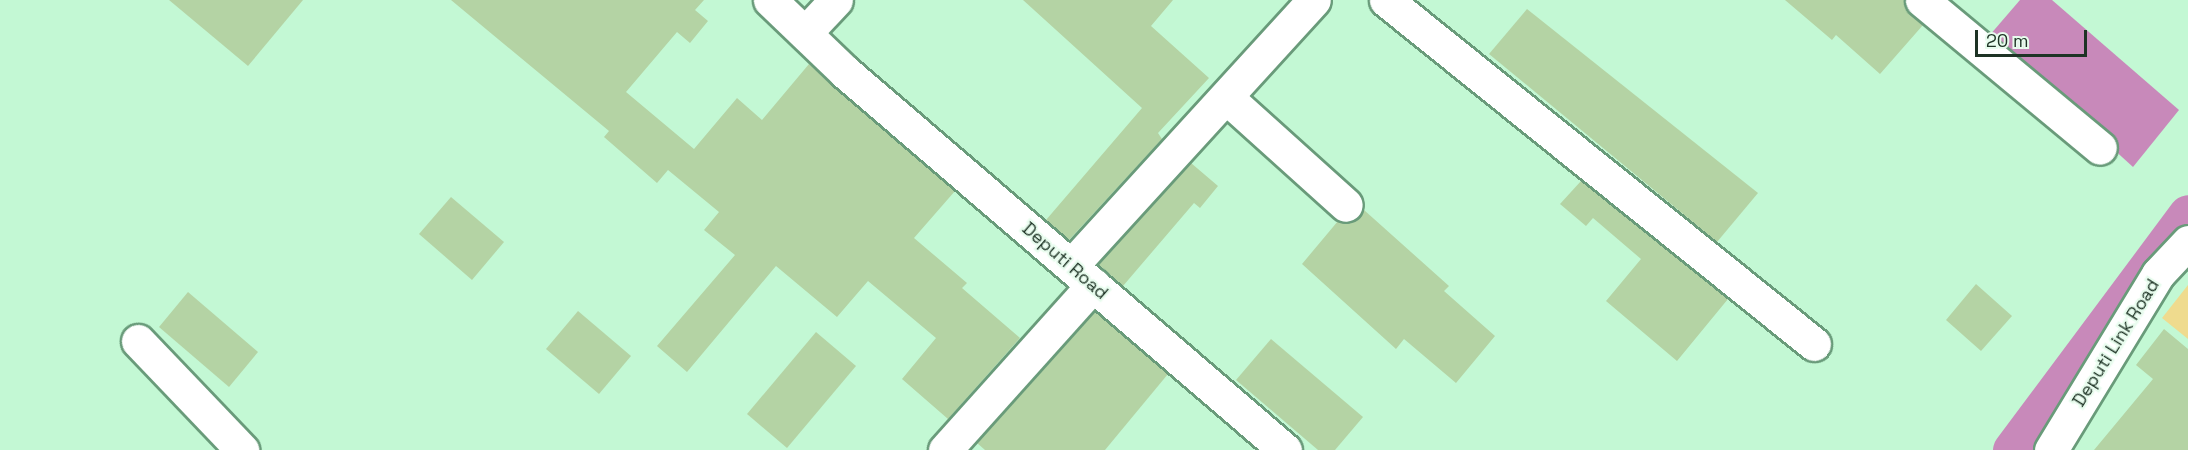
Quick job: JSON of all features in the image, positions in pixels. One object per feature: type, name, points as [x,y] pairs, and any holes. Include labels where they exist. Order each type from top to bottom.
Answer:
[{"type":"street","name":"Deputi Road","points":[[770,0],[845,72],[1285,450]]},
{"type":"street","points":[[805,33],[836,0]]},
{"type":"street","points":[[945,450],[1082,275],[1226,97],[1314,0]]},
{"type":"street","points":[[1386,0],[1814,344]]},
{"type":"street","points":[[1922,0],[2100,148]]},
{"type":"street","points":[[1226,97],[1346,205]]},
{"type":"street","name":"Deputi Link Road","points":[[2057,448],[2158,274],[2188,242]]},
{"type":"street","points":[[138,341],[242,450]]},
{"type":"shaded area","points":[[2020,0],[2052,0],[2179,110],[2133,167],[1989,36]]},
{"type":"shaded area","points":[[2188,285],[2188,339],[2162,318]]},
{"type":"building","points":[[169,0],[303,0],[248,66]]},
{"type":"building","points":[[451,0],[704,0],[695,10],[708,21],[690,43],[677,32],[626,92],[694,149],[737,98],[762,120],[809,64],[955,191],[914,238],[967,283],[962,288],[1020,338],[948,419],[902,379],[936,338],[868,281],[837,317],[776,266],[687,372],[657,346],[735,255],[704,230],[719,212],[668,170],[657,183],[604,137],[609,131]]},
{"type":"building","points":[[1023,0],[1173,0],[1151,26],[1209,78],[1158,133],[1162,139],[1069,240],[1046,220],[1142,108]]},
{"type":"building","points":[[1785,0],[1904,0],[1910,14],[1923,25],[1880,74],[1836,35],[1832,40]]},
{"type":"building","points":[[1527,9],[1758,193],[1717,242],[1489,54]]},
{"type":"building","points":[[1191,163],[1218,186],[1200,208],[1194,203],[1123,286],[1098,264]]},
{"type":"building","points":[[1581,181],[1728,299],[1677,361],[1606,301],[1641,259],[1593,218],[1586,226],[1560,204]]},
{"type":"building","points":[[451,197],[504,242],[472,280],[419,234]]},
{"type":"building","points":[[1364,210],[1449,286],[1444,291],[1495,336],[1456,383],[1404,339],[1396,349],[1302,264],[1338,221],[1352,223]]},
{"type":"building","points":[[1976,284],[2012,316],[1981,351],[1946,320]]},
{"type":"building","points":[[188,292],[258,352],[229,387],[159,327]]},
{"type":"building","points":[[578,311],[631,356],[599,394],[546,349]]},
{"type":"building","points":[[1095,311],[1168,374],[1105,450],[985,450],[977,443]]},
{"type":"building","points":[[2164,329],[2188,349],[2188,450],[2094,450],[2153,379],[2136,365]]},
{"type":"building","points":[[816,332],[856,366],[787,448],[747,414]]},
{"type":"building","points":[[1271,339],[1363,417],[1335,450],[1318,450],[1236,380]]},
{"type":"waterway","points":[[2012,450],[2188,214]]}]
